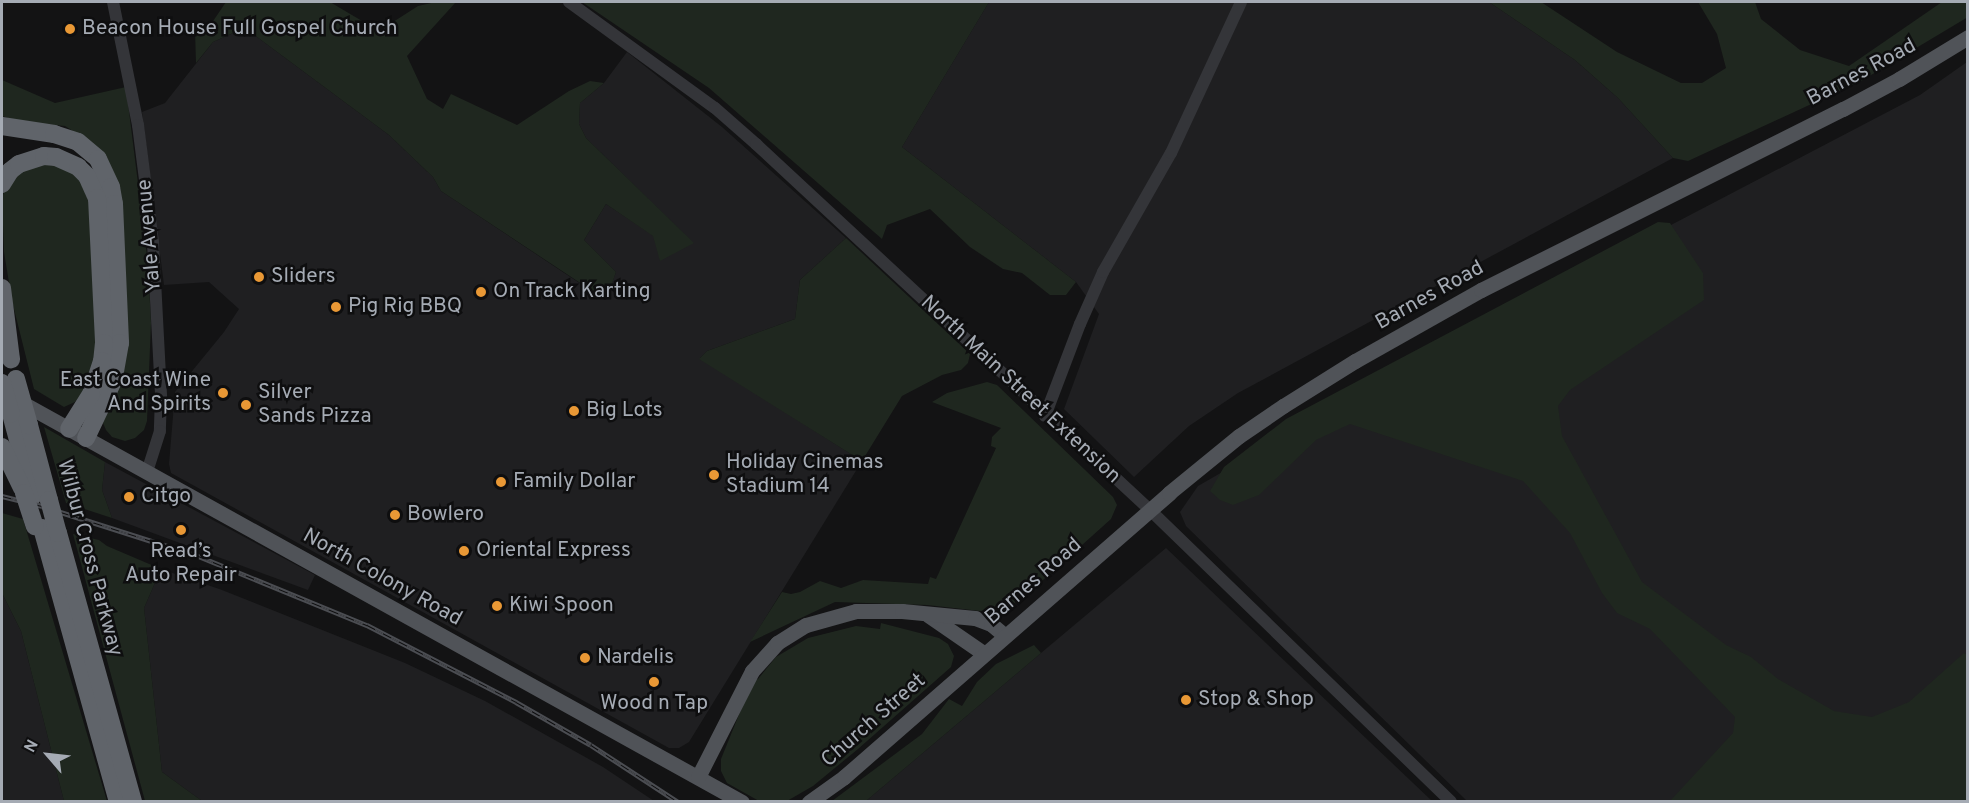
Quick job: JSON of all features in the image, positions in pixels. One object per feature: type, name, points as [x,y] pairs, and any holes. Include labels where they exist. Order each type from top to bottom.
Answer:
[{"type":"highway","points":[[2,126],[54,134],[78,142],[98,159],[111,187],[115,214],[120,343],[112,381],[86,438]]},
{"type":"highway","points":[[2,184],[10,171],[19,164],[44,156],[56,157],[78,167],[87,176],[97,198],[104,325],[103,352],[91,393],[69,429]]},
{"type":"highway","points":[[2,288],[10,360]]},
{"type":"highway","name":"Wilbur Cross Parkway","points":[[2,327],[10,360],[10,414],[133,801]]},
{"type":"highway","name":"Wilbur Cross Parkway","points":[[9,381],[29,425],[35,496]]},
{"type":"highway","points":[[2,447],[35,496],[45,529]]},
{"type":"highway","name":"Wilbur Cross Parkway","points":[[45,529],[118,801]]},
{"type":"main road","name":"Barnes Road","points":[[965,670],[1239,436],[1355,362],[1481,290],[1890,84],[1968,37]]},
{"type":"main road","name":"North Colony Road","points":[[2,391],[742,801]]},
{"type":"main road","points":[[698,777],[752,671],[769,651],[787,636],[827,617],[855,611],[902,610],[928,615],[952,614],[975,618],[991,624],[1004,635]]},
{"type":"main road","points":[[928,615],[983,653]]},
{"type":"main road","name":"Church Street","points":[[809,801],[844,777],[965,670]]},
{"type":"street","name":"Yale Avenue","points":[[113,2],[138,125],[153,242],[161,397],[160,431],[147,472]]},
{"type":"street","name":"North Main Street Extension","points":[[569,2],[715,108],[887,264],[1045,416],[1150,510],[1451,801]]},
{"type":"street","points":[[1045,416],[1080,324],[1103,272],[1171,153],[1241,2]]},
{"type":"shaded area","points":[[226,2],[330,2],[379,31],[418,6],[436,2],[456,2],[407,56],[427,99],[443,109],[451,94],[517,125],[569,91],[590,81],[604,83],[580,103],[579,124],[586,138],[694,243],[660,261],[653,236],[606,204],[584,240],[616,272],[606,300],[441,191],[433,177],[389,135],[253,34],[233,33],[213,42],[196,63],[195,31],[207,30]]},
{"type":"shaded area","points":[[582,2],[989,2],[902,147],[1076,282],[1066,295],[1050,295],[1022,273],[1003,269],[970,247],[930,209],[887,225],[882,239],[709,88]]},
{"type":"shaded area","points":[[989,2],[1489,2],[1575,60],[1618,98],[1673,158],[1238,393],[1189,426],[1134,477],[1064,409],[1099,314],[1076,282],[902,147]]},
{"type":"shaded area","points":[[1489,2],[1541,2],[1617,52],[1681,83],[1702,83],[1726,68],[1717,34],[1698,2],[1755,2],[1761,19],[1800,50],[1849,66],[1942,2],[1967,2],[1968,17],[1861,81],[1688,161],[1673,158],[1618,98],[1575,60]]},
{"type":"shaded area","points":[[233,33],[253,34],[389,135],[433,177],[441,191],[605,300],[616,272],[584,240],[606,204],[654,236],[693,243],[586,138],[579,124],[580,103],[604,83],[627,52],[722,127],[846,238],[800,280],[795,319],[707,351],[700,358],[862,461],[689,742],[679,748],[669,748],[171,473],[169,464],[175,392],[224,332],[239,309],[209,282],[164,285],[142,112],[165,103],[213,42]]},
{"type":"shaded area","points":[[1967,62],[1967,801],[1467,801],[1186,526],[1180,512],[1198,486],[1468,331],[1920,95]]},
{"type":"shaded area","points":[[2,80],[55,103],[126,87],[148,264],[151,323],[147,421],[144,430],[135,438],[125,441],[112,437],[103,423],[125,323],[87,140],[65,126],[21,122],[2,116]]},
{"type":"shaded area","points":[[40,161],[73,169],[89,193],[97,343],[88,385],[75,402],[64,407],[34,389],[12,301],[4,252],[2,199],[5,187],[15,174]]},
{"type":"shaded area","points":[[1658,222],[1670,223],[1703,273],[1704,300],[1570,390],[1558,406],[1562,436],[1642,582],[1726,645],[1751,657],[1778,679],[1834,711],[1872,717],[1909,702],[1964,653],[1968,656],[1967,801],[1670,801],[1733,733],[1735,717],[1650,629],[1617,613],[1602,593],[1570,533],[1523,481],[1350,424],[1316,440],[1259,495],[1233,505],[1220,500],[1210,491],[1224,467],[1286,419]]},
{"type":"shaded area","points":[[846,238],[970,354],[968,363],[961,370],[942,375],[902,396],[862,461],[699,359],[707,351],[795,319],[800,280]]},
{"type":"shaded area","points":[[987,382],[997,385],[1113,497],[1117,505],[1111,519],[1024,597],[998,613],[927,605],[835,602],[750,642],[782,592],[791,594],[800,592],[820,581],[841,588],[863,580],[928,584],[930,577],[936,579],[996,448],[991,446],[992,437],[1001,428],[932,402],[947,393]]},
{"type":"shaded area","points":[[44,427],[105,462],[102,490],[112,518],[66,503]]},
{"type":"shaded area","points":[[105,462],[315,575],[308,590],[112,518],[102,490]]},
{"type":"shaded area","points":[[2,513],[23,519],[107,801],[64,801],[21,631],[2,593]]},
{"type":"shaded area","points":[[73,534],[99,540],[107,546],[161,569],[144,608],[162,772],[202,801],[145,801]]},
{"type":"shaded area","points":[[1166,548],[1432,801],[866,801],[1041,653]]},
{"type":"shaded area","points":[[161,569],[222,590],[405,663],[485,701],[603,767],[654,801],[202,801],[162,772],[144,608]]},
{"type":"shaded area","points":[[2,593],[21,631],[64,801],[2,801]]},
{"type":"shaded area","points":[[881,623],[939,638],[948,644],[954,656],[951,667],[813,786],[787,801],[759,801],[727,783],[721,771],[721,759],[753,680],[758,679],[776,657],[808,638],[856,626],[880,629]]},
{"type":"shaded area","points":[[1034,645],[1041,653],[866,801],[832,801],[922,734],[949,699],[962,706],[977,682],[996,664]]},
{"type":"railway","points":[[2,496],[42,506],[196,555],[367,625],[516,702],[591,745],[678,802]]},
{"type":"place","name":"Beacon House Full Gospel Church","points":[[70,29]]},
{"type":"place","name":"Sliders","points":[[259,277]]},
{"type":"place","name":"On Track Karting","points":[[481,292]]},
{"type":"place","name":"Pig Rig BBQ","points":[[336,307]]},
{"type":"place","name":"East Coast Wine And Spirits","points":[[223,393]]},
{"type":"place","name":"Silver Sands Pizza","points":[[246,405]]},
{"type":"place","name":"Big Lots","points":[[574,411]]},
{"type":"place","name":"Holiday Cinemas Stadium 14","points":[[714,475]]},
{"type":"place","name":"Family Dollar","points":[[501,482]]},
{"type":"place","name":"Citgo","points":[[129,497]]},
{"type":"place","name":"Bowlero","points":[[395,515]]},
{"type":"place","name":"Read’s Auto Repair","points":[[181,530]]},
{"type":"place","name":"Oriental Express","points":[[464,551]]},
{"type":"place","name":"Kiwi Spoon","points":[[497,606]]},
{"type":"place","name":"Nardelis","points":[[585,658]]},
{"type":"place","name":"Wood n Tap","points":[[654,682]]},
{"type":"place","name":"Stop & Shop","points":[[1186,700]]}]
